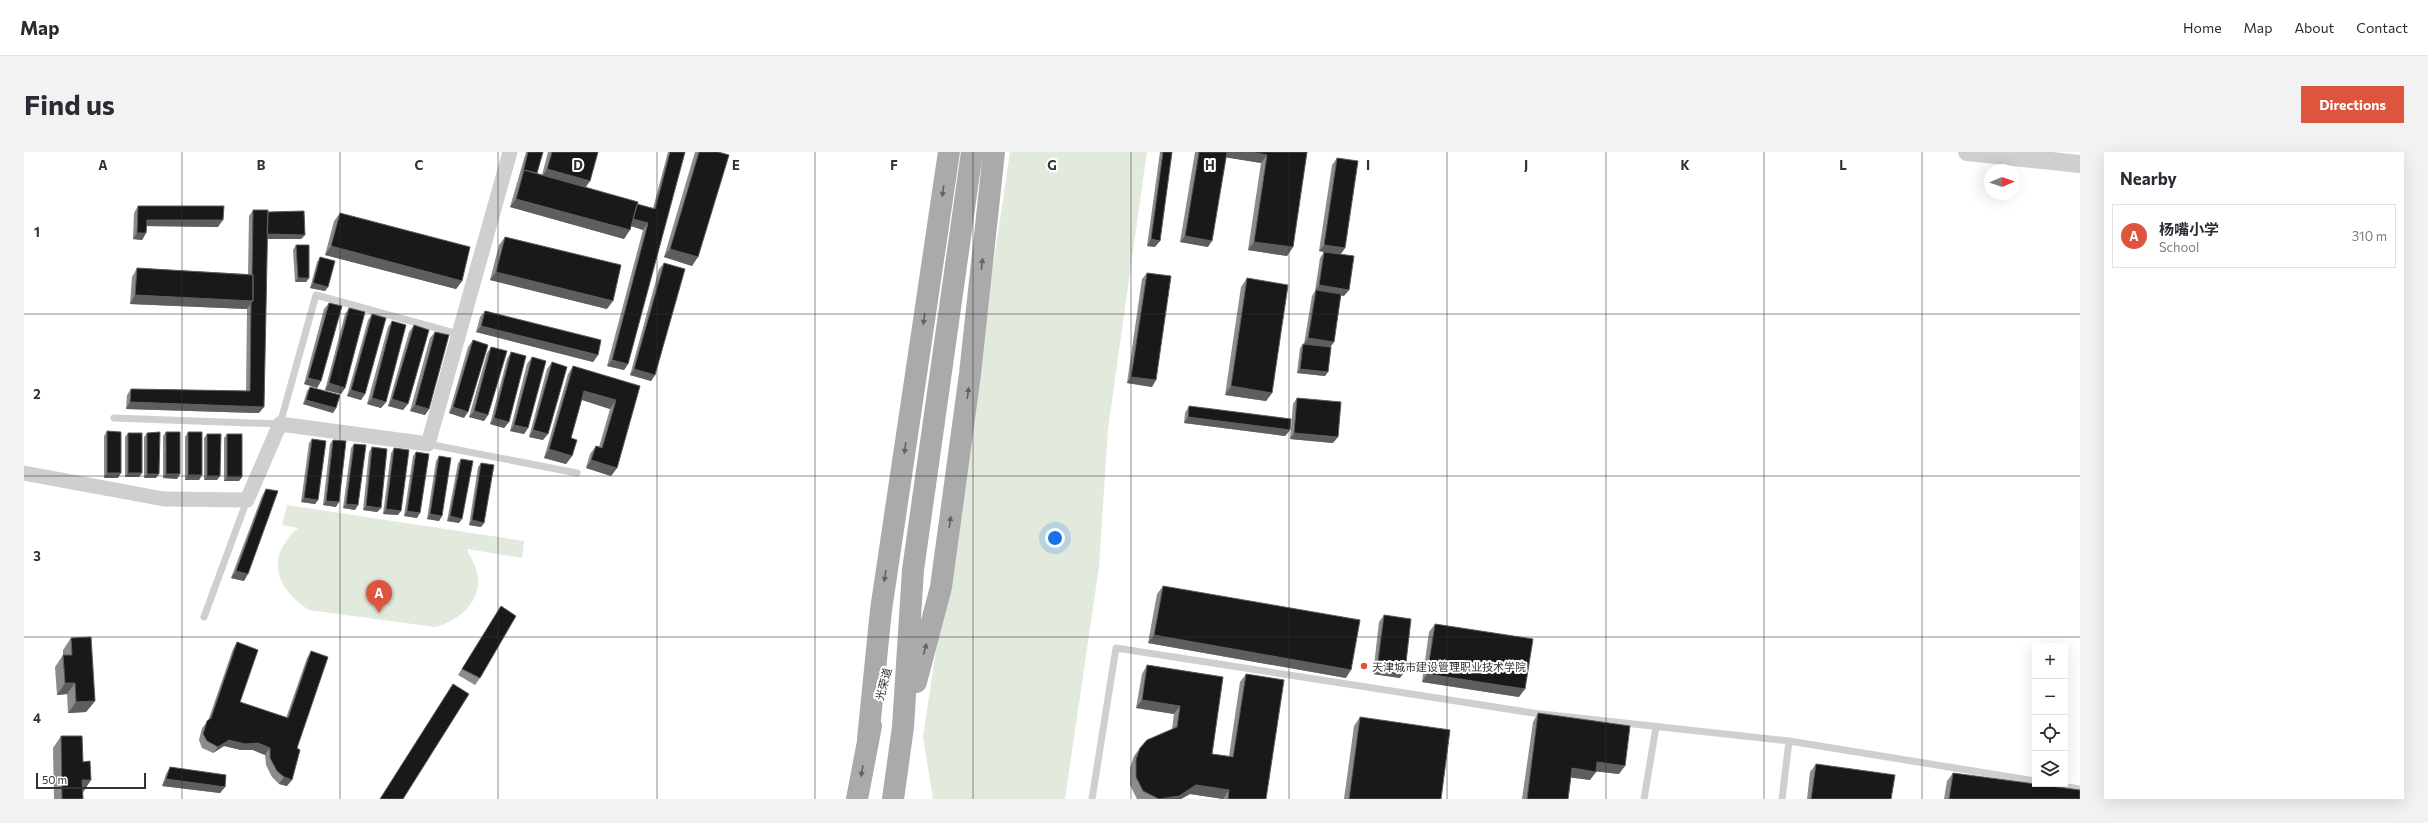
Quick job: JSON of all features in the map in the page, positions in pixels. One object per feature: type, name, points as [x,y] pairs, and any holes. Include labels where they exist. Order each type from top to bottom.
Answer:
[{"type":"main road","points":[[868,739],[880,610],[949,152]]},
{"type":"main road","points":[[893,799],[903,727],[913,570],[972,152]]},
{"type":"main road","points":[[903,727],[941,587],[970,374],[994,152]]},
{"type":"main road","name":"光荣道","points":[[857,799],[868,739],[913,570]]},
{"type":"street","points":[[24,473],[164,498],[247,500],[280,424],[428,444],[510,152]]},
{"type":"street","points":[[1967,152],[2080,164]]},
{"type":"lane","points":[[114,418],[280,424],[316,295],[458,334]]},
{"type":"lane","points":[[428,444],[577,472]]},
{"type":"lane","points":[[204,617],[247,500]]},
{"type":"lane","points":[[1092,799],[1116,648],[1533,713],[1656,728],[1789,741],[2032,781]]},
{"type":"lane","points":[[1644,799],[1656,728]]},
{"type":"lane","points":[[1782,799],[1789,741]]},
{"type":"lane","points":[[2068,787],[2080,789]]},
{"type":"shaded area","points":[[1010,152],[1147,152],[1108,429],[1099,567],[1065,799],[933,799],[923,737]]},
{"type":"shaded area","points":[[287,505],[524,541],[522,558],[467,549],[478,577],[478,588],[475,597],[470,606],[463,613],[445,624],[435,627],[309,610],[288,592],[278,572],[278,561],[281,550],[298,528],[282,525]]},
{"type":"building","points":[[528,152],[543,152],[537,173],[524,170],[523,172]]},
{"type":"building","points":[[552,152],[598,152],[590,181],[547,169]]},
{"type":"building","points":[[670,152],[685,152],[628,364],[612,360],[648,223],[633,219],[637,204],[655,209]]},
{"type":"building","points":[[699,152],[718,152],[729,155],[698,257],[670,249]]},
{"type":"building","points":[[1163,152],[1172,152],[1160,241],[1151,239]]},
{"type":"building","points":[[1199,152],[1227,152],[1212,241],[1185,236]]},
{"type":"building","points":[[1251,152],[1307,152],[1293,247],[1254,242],[1267,155]]},
{"type":"building","points":[[1337,158],[1358,161],[1345,248],[1324,245]]},
{"type":"building","points":[[524,170],[638,202],[630,230],[516,199]]},
{"type":"building","points":[[138,206],[224,206],[223,220],[147,220],[146,233],[137,233]]},
{"type":"building","points":[[253,210],[268,210],[264,407],[130,402],[131,389],[250,391],[251,303],[253,301]]},
{"type":"building","points":[[304,211],[305,235],[267,234],[268,212]]},
{"type":"building","points":[[340,213],[470,247],[462,281],[331,246]]},
{"type":"building","points":[[505,237],[621,265],[613,301],[496,272]]},
{"type":"building","points":[[296,245],[309,245],[309,278],[298,278]]},
{"type":"building","points":[[1324,252],[1354,256],[1349,290],[1319,285]]},
{"type":"building","points":[[320,257],[335,261],[328,287],[313,283]]},
{"type":"building","points":[[664,263],[685,269],[655,375],[634,369]]},
{"type":"building","points":[[137,268],[253,275],[253,301],[135,295]]},
{"type":"building","points":[[1147,273],[1171,276],[1156,380],[1131,377]]},
{"type":"building","points":[[1247,278],[1288,285],[1272,393],[1231,386]]},
{"type":"building","points":[[1316,290],[1341,294],[1334,342],[1308,338]]},
{"type":"building","points":[[329,303],[342,306],[321,381],[308,378]]},
{"type":"building","points":[[349,308],[365,312],[345,388],[329,383]]},
{"type":"building","points":[[485,311],[601,340],[598,355],[481,326]]},
{"type":"building","points":[[372,314],[386,318],[365,394],[351,390]]},
{"type":"building","points":[[392,321],[406,325],[386,402],[372,398]]},
{"type":"building","points":[[414,325],[429,330],[408,404],[392,399]]},
{"type":"building","points":[[435,332],[449,335],[429,409],[415,405]]},
{"type":"building","points":[[473,340],[488,345],[468,412],[453,407]]},
{"type":"building","points":[[1303,344],[1331,347],[1328,372],[1300,369]]},
{"type":"building","points":[[491,347],[507,351],[488,415],[474,411]]},
{"type":"building","points":[[511,352],[526,356],[509,422],[494,418]]},
{"type":"building","points":[[532,357],[546,361],[528,428],[514,425]]},
{"type":"building","points":[[552,362],[567,367],[548,434],[533,430]]},
{"type":"building","points":[[573,366],[640,386],[617,468],[591,460],[596,446],[602,448],[616,400],[584,391],[571,438],[577,440],[572,456],[549,449]]},
{"type":"building","points":[[310,387],[340,395],[336,408],[306,400]]},
{"type":"building","points":[[1297,398],[1341,402],[1338,437],[1294,433]]},
{"type":"building","points":[[1189,406],[1291,419],[1290,430],[1188,417]]},
{"type":"building","points":[[107,431],[121,432],[121,473],[107,473]]},
{"type":"building","points":[[160,432],[159,474],[147,474],[147,433]]},
{"type":"building","points":[[166,432],[180,432],[180,474],[166,474]]},
{"type":"building","points":[[188,432],[202,432],[202,475],[188,475]]},
{"type":"building","points":[[128,433],[142,433],[142,473],[128,473]]},
{"type":"building","points":[[207,434],[221,434],[220,476],[207,476]]},
{"type":"building","points":[[227,434],[242,434],[242,477],[227,477]]},
{"type":"building","points":[[312,439],[326,441],[318,500],[304,498]]},
{"type":"building","points":[[333,440],[346,441],[339,502],[326,501]]},
{"type":"building","points":[[354,444],[366,445],[358,505],[346,504]]},
{"type":"building","points":[[372,447],[387,449],[381,508],[366,506]]},
{"type":"building","points":[[394,448],[409,450],[401,511],[386,509]]},
{"type":"building","points":[[416,452],[429,454],[420,513],[407,511]]},
{"type":"building","points":[[439,456],[451,458],[442,516],[430,514]]},
{"type":"building","points":[[461,459],[473,461],[462,519],[450,516]]},
{"type":"building","points":[[481,463],[494,465],[484,523],[472,520]]},
{"type":"building","points":[[266,489],[278,491],[248,574],[236,571]]},
{"type":"building","points":[[1163,586],[1360,620],[1351,670],[1154,635]]},
{"type":"building","points":[[501,606],[516,616],[480,678],[462,669]]},
{"type":"building","points":[[1384,615],[1411,619],[1405,671],[1377,668]]},
{"type":"building","points":[[1435,624],[1533,639],[1525,689],[1427,674]]},
{"type":"building","points":[[91,637],[95,701],[76,702],[75,683],[65,683],[63,655],[72,655],[71,638]]},
{"type":"building","points":[[237,642],[258,650],[240,702],[288,718],[311,651],[328,657],[297,748],[300,750],[292,780],[284,777],[277,771],[270,758],[270,748],[258,743],[245,744],[229,740],[218,747],[207,741],[203,734],[207,721],[211,718]]},
{"type":"building","points":[[1147,665],[1223,677],[1212,754],[1233,757],[1246,674],[1284,680],[1266,799],[1228,799],[1229,790],[1196,785],[1179,796],[1159,799],[1143,791],[1136,777],[1136,759],[1140,748],[1147,740],[1177,727],[1180,706],[1142,700]]},
{"type":"building","points":[[453,684],[469,694],[403,799],[380,799]]},
{"type":"building","points":[[1538,713],[1630,726],[1625,766],[1597,762],[1596,772],[1572,768],[1568,799],[1527,799]]},
{"type":"building","points":[[1360,717],[1450,730],[1441,799],[1349,799]]},
{"type":"building","points":[[61,736],[82,736],[83,762],[90,761],[91,780],[82,780],[83,799],[62,799]]},
{"type":"building","points":[[1816,764],[1895,775],[1891,799],[1811,799]]},
{"type":"building","points":[[170,767],[226,775],[225,787],[166,779]]},
{"type":"building","points":[[1953,773],[2032,784],[2032,787],[2058,787],[2080,790],[2080,799],[1949,799]]},
{"type":"place","name":"杨嘴小学","points":[[379,613]]},
{"type":"place","name":"天津城市建设管理职业技术学院","points":[[1364,666]]}]
